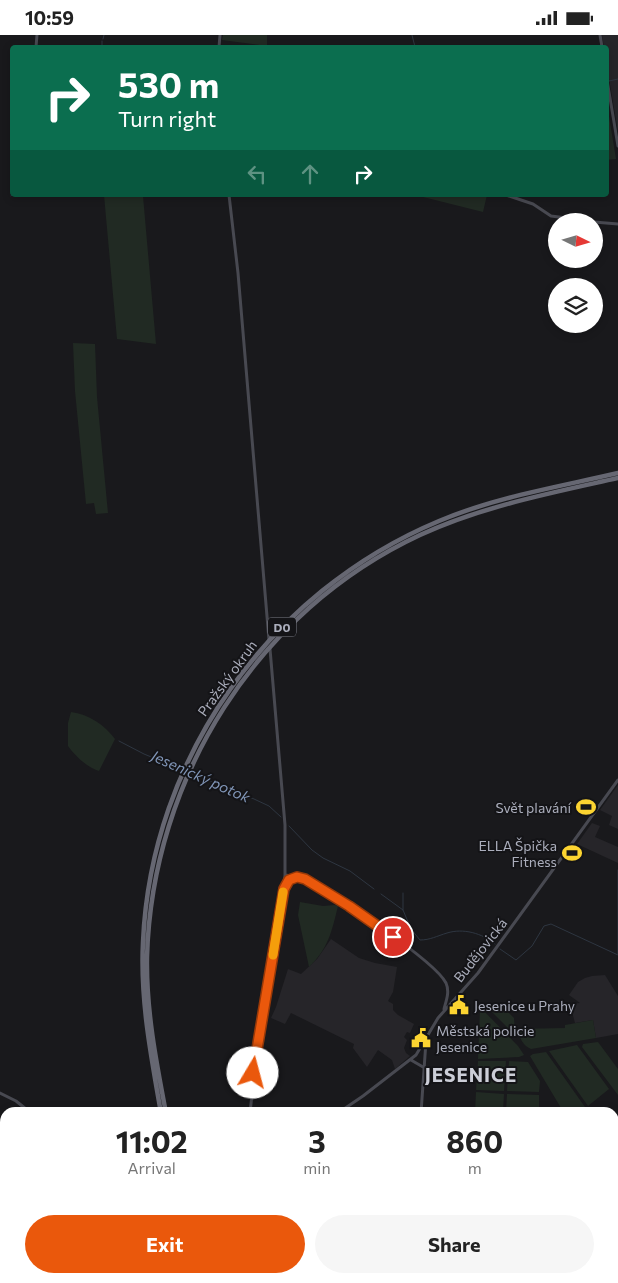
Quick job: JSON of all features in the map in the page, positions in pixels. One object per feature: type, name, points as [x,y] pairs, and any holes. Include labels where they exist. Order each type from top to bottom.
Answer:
[{"type":"highway","name":"Pražský okruh","points":[[164,1107],[149,1009],[148,942],[150,907],[160,855],[182,781],[218,706],[239,676],[261,649],[306,604],[358,564],[418,531],[459,514],[498,501],[618,473]]},
{"type":"highway","name":"Pražský okruh","points":[[189,764],[222,709],[264,652],[309,608],[361,568],[420,535],[472,514],[525,499],[618,478]]},
{"type":"main road","points":[[609,88],[618,146]]},
{"type":"main road","points":[[229,197],[234,230],[284,811],[284,889],[257,1048],[251,1107]]},
{"type":"main road","points":[[512,197],[533,204],[548,214]]},
{"type":"main road","points":[[603,223],[618,224]]},
{"type":"main road","name":"Budějovická","points":[[347,1107],[411,1060],[425,1041],[434,1023],[471,981],[502,941],[618,780]]},
{"type":"main road","points":[[284,875],[305,879],[402,943],[442,977],[448,991],[444,1010]]},
{"type":"main road","points":[[284,889],[289,880],[297,877]]},
{"type":"main road","points":[[421,1107],[425,1041]]},
{"type":"main road","points":[[411,1060],[424,1067]]},
{"type":"main road","points":[[0,1093],[24,1107]]},
{"type":"main road","points":[[133,1283],[139,1283]]},
{"type":"shaded area","points":[[223,35],[267,35],[267,45],[260,45],[222,40]]},
{"type":"shaded area","points":[[602,35],[618,35],[618,132],[609,79],[609,45],[604,45]]},
{"type":"shaded area","points":[[609,116],[616,159],[609,160]]},
{"type":"shaded area","points":[[104,197],[143,197],[156,344],[117,339]]},
{"type":"shaded area","points":[[423,197],[487,197],[483,212]]},
{"type":"shaded area","points":[[73,343],[95,344],[97,397],[108,513],[96,514],[94,503],[86,504],[75,391]]},
{"type":"shaded area","points":[[71,712],[84,715],[96,721],[115,739],[99,771],[82,761],[68,746],[68,723]]},
{"type":"shaded area","points":[[618,785],[618,829],[609,825],[612,816],[600,810]]},
{"type":"shaded area","points":[[592,823],[600,826],[595,837],[618,847],[618,863],[577,844]]},
{"type":"shaded area","points":[[300,902],[323,906],[338,906],[325,946],[309,967],[298,915]]},
{"type":"shaded area","points":[[331,939],[359,958],[397,967],[393,992],[388,1001],[393,1004],[393,1010],[398,1015],[414,1024],[410,1033],[407,1032],[404,1037],[407,1040],[404,1048],[410,1056],[395,1069],[392,1060],[378,1050],[367,1067],[353,1048],[354,1044],[291,1013],[285,1024],[271,1018],[288,969],[301,974],[317,959]]},
{"type":"shaded area","points":[[605,975],[618,996],[618,1034],[596,1038],[593,1020],[575,1023],[570,1004],[580,1003],[569,995],[578,982],[585,978]]},
{"type":"shaded area","points":[[499,1003],[514,1018],[515,1035],[491,1011]]},
{"type":"shaded area","points":[[481,1008],[518,1046],[524,1055],[519,1057],[478,1059]]},
{"type":"shaded area","points":[[593,1020],[596,1038],[531,1049],[522,1041],[518,1029],[565,1028],[565,1025]]},
{"type":"shaded area","points":[[598,1042],[618,1069],[618,1095],[582,1047],[583,1044]]},
{"type":"shaded area","points":[[577,1045],[609,1089],[588,1106],[549,1051]]},
{"type":"shaded area","points":[[546,1052],[585,1107],[561,1107],[530,1056]]},
{"type":"shaded area","points":[[478,1061],[506,1061],[504,1091],[476,1090]]},
{"type":"shaded area","points":[[509,1061],[528,1062],[540,1081],[539,1092],[507,1091]]},
{"type":"shaded area","points":[[476,1092],[504,1094],[503,1107],[475,1107]]},
{"type":"shaded area","points":[[507,1094],[539,1095],[539,1107],[506,1107]]},
{"type":"waterway","points":[[103,39],[104,35]]},
{"type":"waterway","points":[[412,35],[414,45]]},
{"type":"waterway","points":[[609,81],[618,79]]},
{"type":"waterway","name":"Jesenický potok","points":[[119,741],[144,754],[269,806],[281,817]]},
{"type":"waterway","name":"Jesenický potok","points":[[289,826],[312,850],[323,858],[350,871],[374,889]]},
{"type":"waterway","points":[[618,870],[618,954]]},
{"type":"waterway","points":[[403,893],[403,910]]},
{"type":"waterway","name":"Jesenický potok","points":[[381,894],[403,910],[411,929],[420,940],[430,939],[447,933],[466,931],[478,934],[495,944]]},
{"type":"waterway","name":"Jesenický potok","points":[[500,949],[516,960],[532,946],[544,926],[551,924],[618,955]]},
{"type":"slow traffic","points":[[273,955],[283,892]]},
{"type":"place","name":"Svět plavání","points":[[586,807]]},
{"type":"place","name":"ELLA Špička Fitness","points":[[572,853]]},
{"type":"place","name":"Jesenice u Prahy","points":[[459,1005]]},
{"type":"place","name":"Městská policie Jesenice","points":[[421,1038]]},
{"type":"district","name":"JESENICE","points":[[471,1074]]},
{"type":"route","points":[[253,1073],[284,889],[289,880],[297,877],[305,879],[349,906],[393,937]]}]
